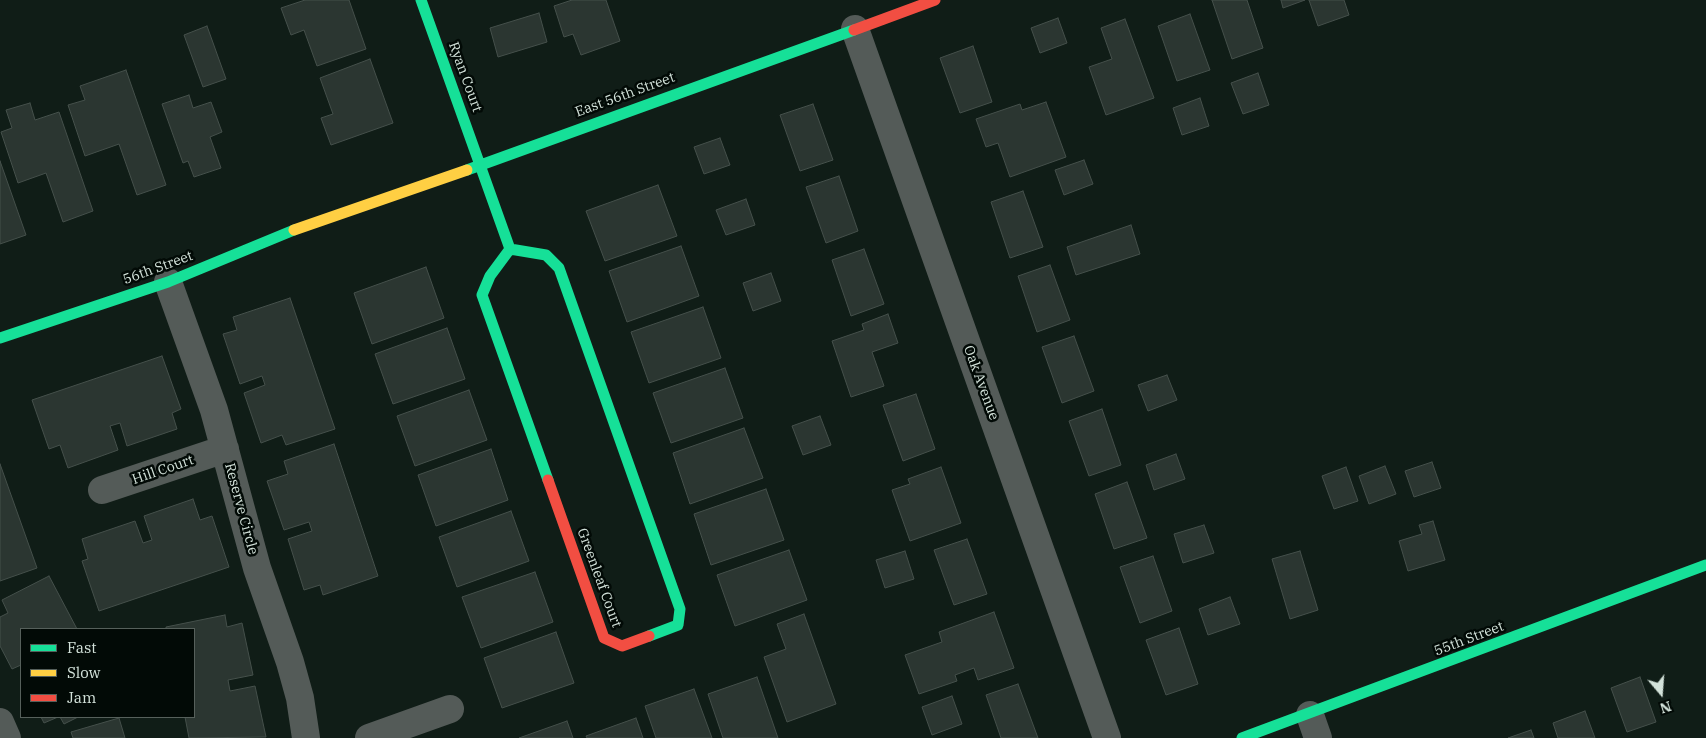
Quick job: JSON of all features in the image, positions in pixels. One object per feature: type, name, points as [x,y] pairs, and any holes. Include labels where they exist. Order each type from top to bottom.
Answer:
[{"type":"street","name":"Ryan Court","points":[[421,0],[481,164]]},
{"type":"street","name":"East 56th Street","points":[[324,218],[481,164],[935,0]]},
{"type":"street","name":"Oak Avenue","points":[[855,29],[1107,738]]},
{"type":"street","points":[[481,164],[510,248]]},
{"type":"street","name":"56th Street","points":[[0,338],[168,282],[324,218]]},
{"type":"street","name":"Greenleaf Court","points":[[510,248],[546,255],[559,268],[680,609],[678,625],[622,646],[604,638],[482,295],[490,276],[510,248]]},
{"type":"street","name":"Reserve Circle","points":[[168,282],[214,410],[257,568],[290,662],[300,698],[306,738]]},
{"type":"street","name":"Hill Court","points":[[102,490],[225,449]]},
{"type":"street","name":"55th Street","points":[[1242,738],[1314,726],[1706,565]]},
{"type":"street","points":[[369,738],[450,709]]},
{"type":"building","points":[[305,0],[349,0],[366,49],[317,66],[304,30],[291,35],[281,8]]},
{"type":"building","points":[[572,0],[606,0],[620,41],[581,55],[573,34],[564,37],[554,6]]},
{"type":"building","points":[[1212,0],[1247,0],[1263,48],[1232,59]]},
{"type":"building","points":[[1281,0],[1305,0],[1283,8]]},
{"type":"building","points":[[1309,0],[1344,0],[1349,15],[1318,26]]},
{"type":"building","points":[[539,13],[547,42],[498,57],[490,28]]},
{"type":"building","points":[[1190,14],[1210,70],[1177,81],[1158,26]]},
{"type":"building","points":[[1058,18],[1067,43],[1040,53],[1031,28]]},
{"type":"building","points":[[1125,19],[1154,98],[1106,115],[1089,67],[1112,59],[1101,28]]},
{"type":"building","points":[[207,26],[226,79],[203,87],[184,35]]},
{"type":"building","points":[[973,46],[992,102],[960,113],[940,58]]},
{"type":"building","points":[[370,59],[393,123],[331,145],[321,118],[333,114],[320,78]]},
{"type":"building","points":[[126,70],[166,185],[137,195],[119,144],[85,156],[68,105],[85,100],[80,86]]},
{"type":"building","points":[[1258,73],[1269,105],[1243,114],[1231,83]]},
{"type":"building","points":[[189,95],[193,108],[211,102],[222,132],[210,137],[221,168],[194,177],[188,161],[183,163],[162,104]]},
{"type":"building","points":[[1200,98],[1209,126],[1182,135],[1173,108]]},
{"type":"building","points":[[1046,102],[1066,157],[1010,177],[998,143],[986,147],[976,119],[1020,104],[1022,110]]},
{"type":"building","points":[[30,103],[35,120],[59,112],[93,211],[63,222],[46,173],[18,183],[1,132],[12,128],[6,110]]},
{"type":"building","points":[[813,104],[833,160],[800,171],[780,115]]},
{"type":"building","points":[[720,138],[730,165],[704,174],[694,147]]},
{"type":"building","points":[[1084,160],[1093,184],[1064,195],[1055,170]]},
{"type":"building","points":[[0,161],[26,235],[0,244]]},
{"type":"building","points":[[839,176],[858,231],[826,243],[806,187]]},
{"type":"building","points":[[658,185],[677,236],[605,261],[586,211]]},
{"type":"building","points":[[1023,191],[1043,247],[1010,258],[991,202]]},
{"type":"building","points":[[746,199],[755,225],[726,235],[716,210]]},
{"type":"building","points":[[1131,225],[1140,254],[1076,275],[1067,247]]},
{"type":"building","points":[[681,246],[699,296],[627,322],[609,271]]},
{"type":"building","points":[[864,249],[884,304],[851,316],[832,260]]},
{"type":"building","points":[[1050,265],[1070,320],[1037,332],[1018,276]]},
{"type":"building","points":[[426,267],[444,318],[372,344],[354,293]]},
{"type":"building","points":[[771,273],[781,301],[753,311],[743,283]]},
{"type":"building","points":[[290,298],[335,429],[286,445],[282,435],[261,443],[244,393],[265,385],[262,376],[240,384],[223,334],[237,330],[233,317]]},
{"type":"building","points":[[703,307],[721,358],[649,383],[631,332]]},
{"type":"building","points":[[888,314],[898,343],[872,352],[884,386],[851,397],[832,341],[864,330],[862,324]]},
{"type":"building","points":[[447,328],[465,379],[393,404],[375,354]]},
{"type":"building","points":[[1074,336],[1094,391],[1062,403],[1042,347]]},
{"type":"building","points":[[162,356],[181,409],[172,413],[177,429],[127,446],[120,423],[110,426],[118,450],[68,468],[60,445],[49,449],[32,400]]},
{"type":"building","points":[[725,368],[743,418],[671,443],[653,393]]},
{"type":"building","points":[[1167,375],[1177,400],[1148,411],[1138,385]]},
{"type":"building","points":[[469,390],[487,440],[415,466],[397,416]]},
{"type":"building","points":[[916,394],[935,449],[903,461],[883,405]]},
{"type":"building","points":[[1102,409],[1121,465],[1089,476],[1069,421]]},
{"type":"building","points":[[820,416],[831,445],[803,455],[792,426]]},
{"type":"building","points":[[744,428],[763,478],[690,504],[673,453]]},
{"type":"building","points":[[334,444],[378,576],[323,595],[320,585],[304,590],[288,539],[312,531],[309,522],[284,530],[267,481],[288,474],[284,461]]},
{"type":"building","points":[[491,449],[508,500],[436,526],[418,475]]},
{"type":"building","points":[[1176,454],[1185,479],[1154,490],[1146,465]]},
{"type":"building","points":[[1432,462],[1441,488],[1414,497],[1405,471]]},
{"type":"building","points":[[0,464],[37,568],[0,581]]},
{"type":"building","points":[[1385,466],[1396,494],[1369,504],[1359,476]]},
{"type":"building","points":[[941,467],[961,523],[910,541],[892,490],[910,484],[908,479]]},
{"type":"building","points":[[1346,467],[1358,501],[1334,509],[1322,476]]},
{"type":"building","points":[[1127,482],[1147,538],[1114,549],[1095,494]]},
{"type":"building","points":[[766,489],[784,540],[711,565],[694,514]]},
{"type":"building","points":[[193,499],[200,520],[212,516],[229,567],[99,611],[82,561],[88,559],[82,539],[135,521],[143,543],[152,540],[144,516]]},
{"type":"building","points":[[511,511],[529,561],[457,587],[439,537]]},
{"type":"building","points":[[1433,521],[1445,560],[1408,571],[1399,541],[1422,534],[1419,525]]},
{"type":"building","points":[[1204,525],[1214,553],[1183,563],[1174,534]]},
{"type":"building","points":[[967,539],[987,594],[954,605],[934,550]]},
{"type":"building","points":[[789,550],[807,600],[735,626],[717,575]]},
{"type":"building","points":[[905,551],[914,579],[885,588],[876,560]]},
{"type":"building","points":[[1300,551],[1318,610],[1290,619],[1272,559]]},
{"type":"building","points":[[1153,556],[1172,611],[1140,623],[1120,567]]},
{"type":"building","points":[[535,572],[553,622],[481,648],[462,597]]},
{"type":"building","points":[[49,576],[76,628],[20,628],[20,665],[12,669],[0,646],[0,617],[8,613],[2,600]]},
{"type":"building","points":[[1230,597],[1240,624],[1208,635],[1199,609]]},
{"type":"building","points":[[994,612],[1014,668],[978,680],[974,668],[955,675],[957,681],[919,694],[905,655],[942,642],[939,632]]},
{"type":"building","points":[[804,614],[836,704],[787,722],[764,657],[786,649],[777,624]]},
{"type":"building","points":[[225,615],[227,627],[242,623],[253,675],[228,680],[230,691],[255,686],[266,737],[189,738],[185,718],[195,718],[195,628],[166,627]]},
{"type":"building","points":[[1179,628],[1198,684],[1166,695],[1146,640]]},
{"type":"building","points":[[556,632],[574,683],[502,708],[484,658]]},
{"type":"building","points":[[757,677],[778,738],[723,738],[708,694]]},
{"type":"building","points":[[1640,677],[1656,722],[1627,732],[1611,688]]},
{"type":"building","points":[[1018,684],[1038,738],[1001,738],[986,695]]},
{"type":"building","points":[[694,689],[712,738],[656,738],[645,706]]},
{"type":"building","points":[[952,696],[962,724],[932,735],[922,707]]},
{"type":"building","points":[[1585,711],[1595,738],[1558,738],[1553,723]]},
{"type":"building","points":[[42,718],[56,718],[44,723]]},
{"type":"building","points":[[61,718],[76,718],[64,724]]},
{"type":"building","points":[[119,718],[125,738],[73,738],[71,732]]},
{"type":"building","points":[[636,718],[643,738],[587,738],[586,736]]},
{"type":"building","points":[[567,721],[573,738],[519,738]]},
{"type":"building","points":[[1531,730],[1534,738],[1508,738]]},
{"type":"traffic: fast","points":[[421,0],[510,249],[490,276],[482,295],[548,480]]},
{"type":"traffic: fast","points":[[467,170],[854,30]]},
{"type":"traffic: fast","points":[[0,338],[168,282],[294,230]]},
{"type":"traffic: fast","points":[[510,249],[546,255],[559,268],[680,609],[678,625],[649,636]]},
{"type":"traffic: fast","points":[[1242,738],[1706,565]]},
{"type":"traffic: slow","points":[[294,230],[467,170]]},
{"type":"traffic: jam","points":[[854,30],[935,0]]},
{"type":"traffic: jam","points":[[548,480],[604,638],[622,646],[649,636]]}]
